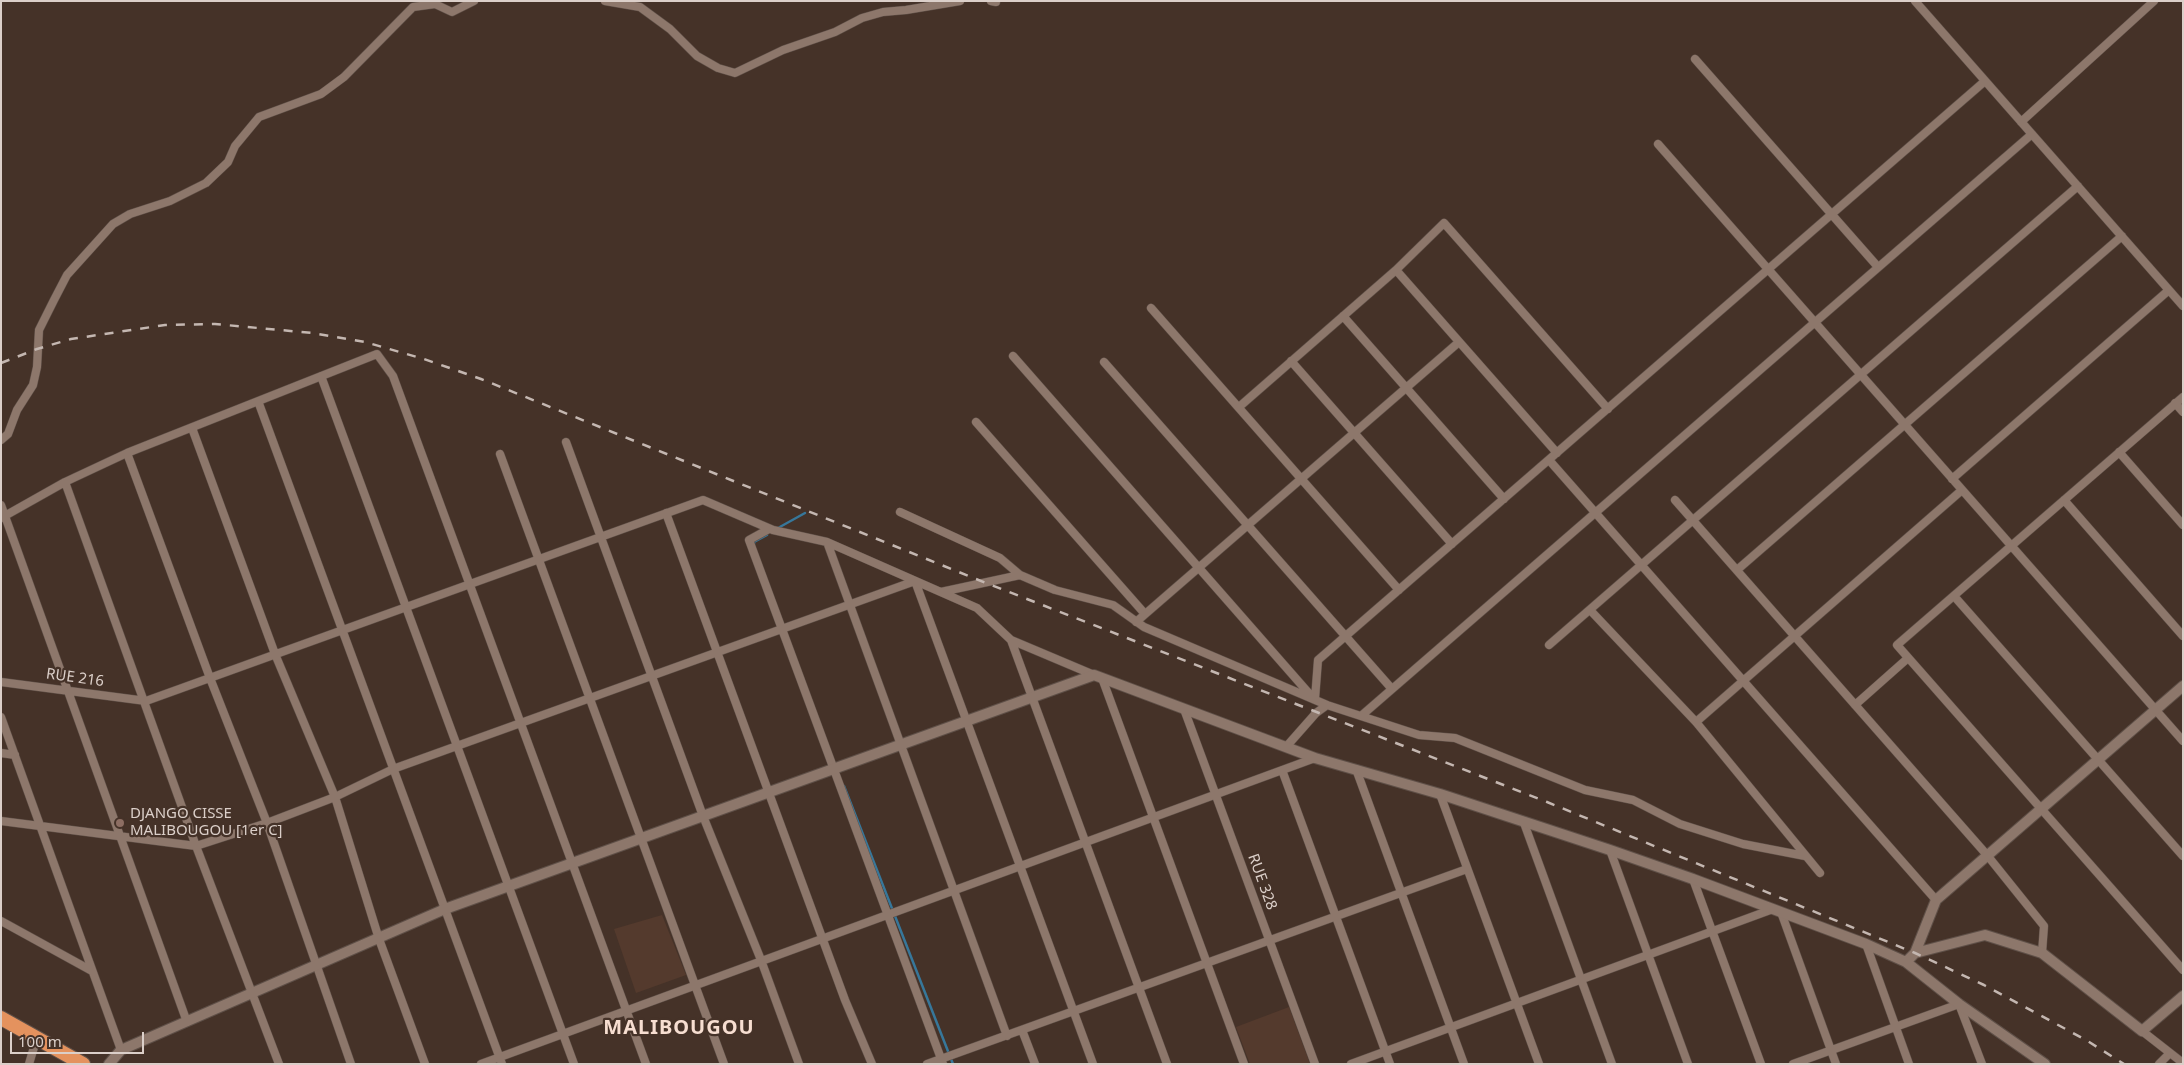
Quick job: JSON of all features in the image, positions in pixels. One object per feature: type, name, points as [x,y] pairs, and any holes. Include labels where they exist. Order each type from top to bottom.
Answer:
[{"type":"highway","points":[[1,1018],[83,1064]]},
{"type":"street","points":[[1,440],[8,434],[17,410],[34,385],[39,330],[54,300],[67,275],[113,224],[130,214],[178,198],[206,183],[228,162],[235,146],[259,118],[321,94],[344,77],[412,7],[435,4],[452,12],[474,1]]},
{"type":"street","points":[[605,1],[640,7],[670,29],[697,56],[718,68],[735,73],[783,50],[835,32],[862,18],[883,12],[960,1]]},
{"type":"street","points":[[991,1],[996,2]]},
{"type":"street","points":[[1915,1],[2183,306]]},
{"type":"street","points":[[2021,122],[2154,1]]},
{"type":"street","points":[[1695,59],[1878,267]]},
{"type":"street","points":[[1315,699],[1318,660],[1985,81]]},
{"type":"street","points":[[1361,716],[2032,134]]},
{"type":"street","points":[[1658,144],[2183,741]]},
{"type":"street","points":[[1549,645],[2078,186]]},
{"type":"street","points":[[1239,407],[1396,270],[1444,223],[1608,409]]},
{"type":"street","points":[[1737,570],[2122,236]]},
{"type":"street","points":[[1396,270],[1557,453]]},
{"type":"street","points":[[1952,479],[2169,290]]},
{"type":"street","points":[[1151,308],[1399,590]]},
{"type":"street","points":[[1343,316],[1504,499]]},
{"type":"street","points":[[1136,622],[1459,342]]},
{"type":"street","points":[[3,517],[65,482],[127,453],[377,354],[393,376],[646,1064]]},
{"type":"street","points":[[1013,356],[1315,699]]},
{"type":"street","points":[[1291,361],[1452,544]]},
{"type":"street","points":[[1104,362],[1392,689]]},
{"type":"street","points":[[321,376],[574,1064]]},
{"type":"street","points":[[2183,397],[1897,645],[2183,970]]},
{"type":"street","points":[[258,401],[500,1060]]},
{"type":"street","points":[[2175,403],[2183,412]]},
{"type":"street","points":[[976,422],[1145,614]]},
{"type":"street","points":[[192,428],[275,654],[335,797],[379,939],[425,1064]]},
{"type":"street","points":[[566,442],[703,816],[761,960],[799,1064]]},
{"type":"street","points":[[2119,452],[2183,524]]},
{"type":"street","points":[[127,453],[210,678],[267,823],[351,1064]]},
{"type":"street","points":[[500,454],[724,1064]]},
{"type":"street","points":[[1549,460],[1936,900]]},
{"type":"street","points":[[65,482],[146,701],[196,846],[279,1064]]},
{"type":"street","points":[[1696,722],[1962,490]]},
{"type":"street","points":[[146,701],[703,500],[769,529],[827,542],[976,608],[1011,640],[1184,709],[1315,758],[1440,794],[1610,850],[1866,944],[1906,962],[1959,1004],[2046,1064]]},
{"type":"street","points":[[1675,500],[1987,855],[2044,926],[2042,953]]},
{"type":"street","points":[[2064,500],[2183,636]]},
{"type":"street","points":[[1,505],[3,517],[68,691],[186,1022]]},
{"type":"street","points":[[900,512],[1000,558],[1020,575],[1055,590],[1113,605],[1144,628],[1328,705],[1419,735],[1455,738],[1585,790],[1632,800],[1680,824],[1743,844],[1805,856]]},
{"type":"street","points":[[666,513],[822,939],[872,1064]]},
{"type":"street","points":[[769,529],[749,540],[942,1061]]},
{"type":"street","points":[[827,542],[848,605],[1007,1036]]},
{"type":"street","points":[[941,592],[1020,575]]},
{"type":"street","points":[[1,820],[196,846],[267,823],[335,797],[393,769],[915,581]]},
{"type":"street","points":[[915,581],[1093,1064]]},
{"type":"street","points":[[1954,596],[2183,856]]},
{"type":"street","points":[[1590,610],[1696,722],[1820,873]]},
{"type":"street","points":[[1011,640],[1167,1064]]},
{"type":"street","points":[[1855,705],[1908,658]]},
{"type":"street","points":[[109,1064],[121,1050],[445,909],[1032,697],[1098,676]]},
{"type":"street","points":[[1098,676],[1244,1064]]},
{"type":"street","name":"RUE 216","points":[[1,682],[146,701]]},
{"type":"street","points":[[1906,962],[1915,953],[1936,900],[2183,686]]},
{"type":"street","points":[[1286,747],[1316,713],[1328,705]]},
{"type":"street","name":"RUE 328","points":[[1184,709],[1315,1064]]},
{"type":"street","points":[[1,717],[121,1050]]},
{"type":"street","points":[[1,753],[15,755]]},
{"type":"street","points":[[481,1064],[500,1060],[563,1034],[761,960],[1315,758]]},
{"type":"street","points":[[1356,769],[1464,1064]]},
{"type":"street","points":[[1282,770],[1390,1064]]},
{"type":"street","points":[[1440,794],[1539,1064]]},
{"type":"street","points":[[1524,823],[1612,1064]]},
{"type":"street","points":[[1610,850],[1688,1064]]},
{"type":"street","points":[[927,1064],[942,1061],[1022,1030],[1467,869]]},
{"type":"street","points":[[1692,879],[1761,1064]]},
{"type":"street","points":[[1352,1064],[1712,931],[1777,910]]},
{"type":"street","points":[[1777,910],[1836,1064]]},
{"type":"street","points":[[1,921],[92,971]]},
{"type":"street","points":[[1915,953],[1985,935],[2042,953],[2183,1063]]},
{"type":"street","points":[[1866,944],[1909,1064]]},
{"type":"street","points":[[2142,1031],[2183,996]]},
{"type":"street","points":[[1793,1064],[1959,1004]]},
{"type":"street","points":[[1959,1004],[1982,1064]]},
{"type":"street","points":[[1022,1030],[1035,1064]]},
{"type":"street","points":[[29,1064],[37,1037]]},
{"type":"street","points":[[2159,1064],[2170,1054]]},
{"type":"shaded area","points":[[662,915],[686,975],[636,993],[614,929]]},
{"type":"shaded area","points":[[1289,1007],[1310,1064],[1250,1064],[1236,1027]]},
{"type":"waterway","points":[[778,528],[805,513]]},
{"type":"waterway","points":[[754,544],[754,542],[767,535]]},
{"type":"waterway","points":[[844,786],[953,1064]]},
{"type":"railway","points":[[1,363],[37,349],[71,339],[165,325],[215,324],[312,333],[365,342],[424,359],[481,379],[986,583],[1547,802],[1915,953],[1984,985],[2086,1040],[2124,1064]]},
{"type":"place","name":"DJANGO CISSE MALIBOUGOU [1er C]","points":[[120,823]]},
{"type":"district","name":"MALIBOUGOU","points":[[679,1028]]}]
